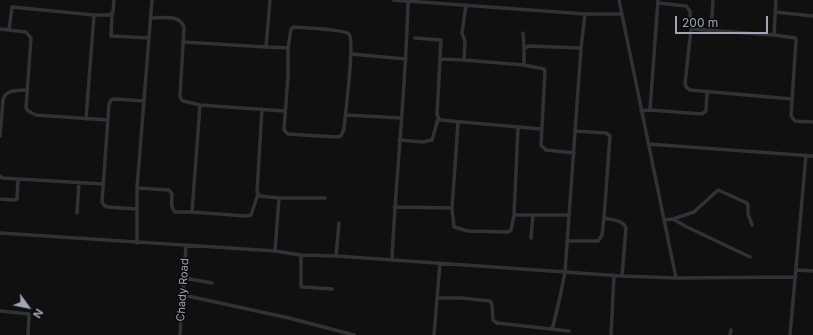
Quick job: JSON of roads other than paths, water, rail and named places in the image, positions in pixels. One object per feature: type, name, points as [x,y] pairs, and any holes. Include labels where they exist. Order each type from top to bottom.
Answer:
[{"type":"street","points":[[114,0],[111,36],[149,38]]},
{"type":"street","points":[[136,243],[136,209],[152,0]]},
{"type":"street","points":[[266,47],[270,0]]},
{"type":"street","points":[[393,0],[585,14],[622,14]]},
{"type":"street","points":[[464,60],[465,41],[462,33],[469,0]]},
{"type":"street","points":[[619,0],[676,278]]},
{"type":"street","points":[[712,30],[714,0]]},
{"type":"street","points":[[774,35],[776,0]]},
{"type":"street","points":[[392,260],[394,208],[406,59],[408,1]]},
{"type":"street","points":[[650,110],[658,2],[686,6],[689,8],[691,29],[686,84],[687,88],[690,90],[707,93],[792,99]]},
{"type":"street","points":[[9,30],[11,9],[14,7],[94,15],[112,14]]},
{"type":"street","points":[[775,12],[813,16]]},
{"type":"street","points":[[551,329],[560,297],[568,241],[568,215],[585,14]]},
{"type":"street","points":[[86,119],[94,15]]},
{"type":"street","points":[[151,18],[177,19],[181,21],[184,28],[180,96],[183,101],[200,105],[284,111]]},
{"type":"street","points":[[294,27],[346,32],[351,38],[346,115],[343,133],[341,136],[329,137],[286,133],[283,126],[288,76],[288,48],[291,29],[294,27]]},
{"type":"street","points":[[0,29],[26,32],[31,38],[26,90],[26,108],[31,114],[108,120]]},
{"type":"street","points":[[691,29],[774,35],[792,37],[796,40],[791,116],[795,121],[813,122]]},
{"type":"street","points":[[523,33],[524,65]]},
{"type":"street","points":[[399,140],[423,142],[432,140],[438,119],[437,101],[441,59],[441,40],[415,38]]},
{"type":"street","points":[[183,42],[288,48]]},
{"type":"street","points":[[524,49],[528,46],[581,48]]},
{"type":"street","points":[[351,54],[406,59]]},
{"type":"street","points":[[441,59],[542,67],[545,71],[541,145],[546,150],[574,153]]},
{"type":"street","points":[[0,136],[4,95],[8,92],[26,90]]},
{"type":"street","points":[[641,111],[650,110],[702,114],[706,111],[707,93]]},
{"type":"street","points":[[136,209],[107,207],[104,205],[102,202],[103,184],[109,104],[111,100],[114,99],[144,101]]},
{"type":"street","points":[[192,212],[200,105]]},
{"type":"street","points":[[138,188],[169,190],[172,194],[172,208],[174,210],[190,213],[250,215],[258,194],[262,109]]},
{"type":"street","points":[[346,115],[401,118]]},
{"type":"street","points":[[438,119],[458,123],[541,129]]},
{"type":"street","points":[[458,123],[452,208],[454,227],[468,231],[508,232],[511,230],[514,215],[518,127]]},
{"type":"street","points":[[568,241],[598,241],[602,235],[610,136],[606,133],[576,131]]},
{"type":"street","points":[[648,144],[813,156]]},
{"type":"street","points":[[790,335],[806,155]]},
{"type":"street","points":[[0,176],[2,178],[103,184]]},
{"type":"street","points":[[0,199],[17,199],[18,179]]},
{"type":"street","points":[[77,213],[79,182]]},
{"type":"street","points":[[664,220],[673,219],[694,212],[714,193],[721,190],[748,204],[748,214],[752,225]]},
{"type":"street","points":[[258,194],[260,196],[279,198],[326,198]]},
{"type":"street","points":[[275,251],[279,198]]},
{"type":"street","points":[[394,208],[452,208]]},
{"type":"street","points":[[514,215],[568,215]]},
{"type":"street","points":[[532,238],[533,215]]},
{"type":"street","points":[[604,218],[621,222],[626,228],[622,276]]},
{"type":"street","points":[[673,219],[750,257]]},
{"type":"street","points":[[336,256],[339,223]]},
{"type":"street","points":[[0,233],[622,276],[676,278],[796,277]]},
{"type":"street","name":"Chady Road","points":[[180,335],[186,246]]},
{"type":"street","points":[[301,254],[300,286],[332,289]]},
{"type":"street","points":[[434,335],[440,263]]},
{"type":"street","points":[[796,270],[813,271]]},
{"type":"street","points":[[611,335],[614,275]]},
{"type":"street","points":[[184,278],[212,283]]},
{"type":"street","points":[[183,294],[289,318],[354,335]]},
{"type":"street","points":[[437,298],[487,300],[492,304],[495,322],[569,331]]},
{"type":"street","points":[[0,310],[30,315],[28,335]]},
{"type":"street","points":[[730,335],[731,330]]}]
